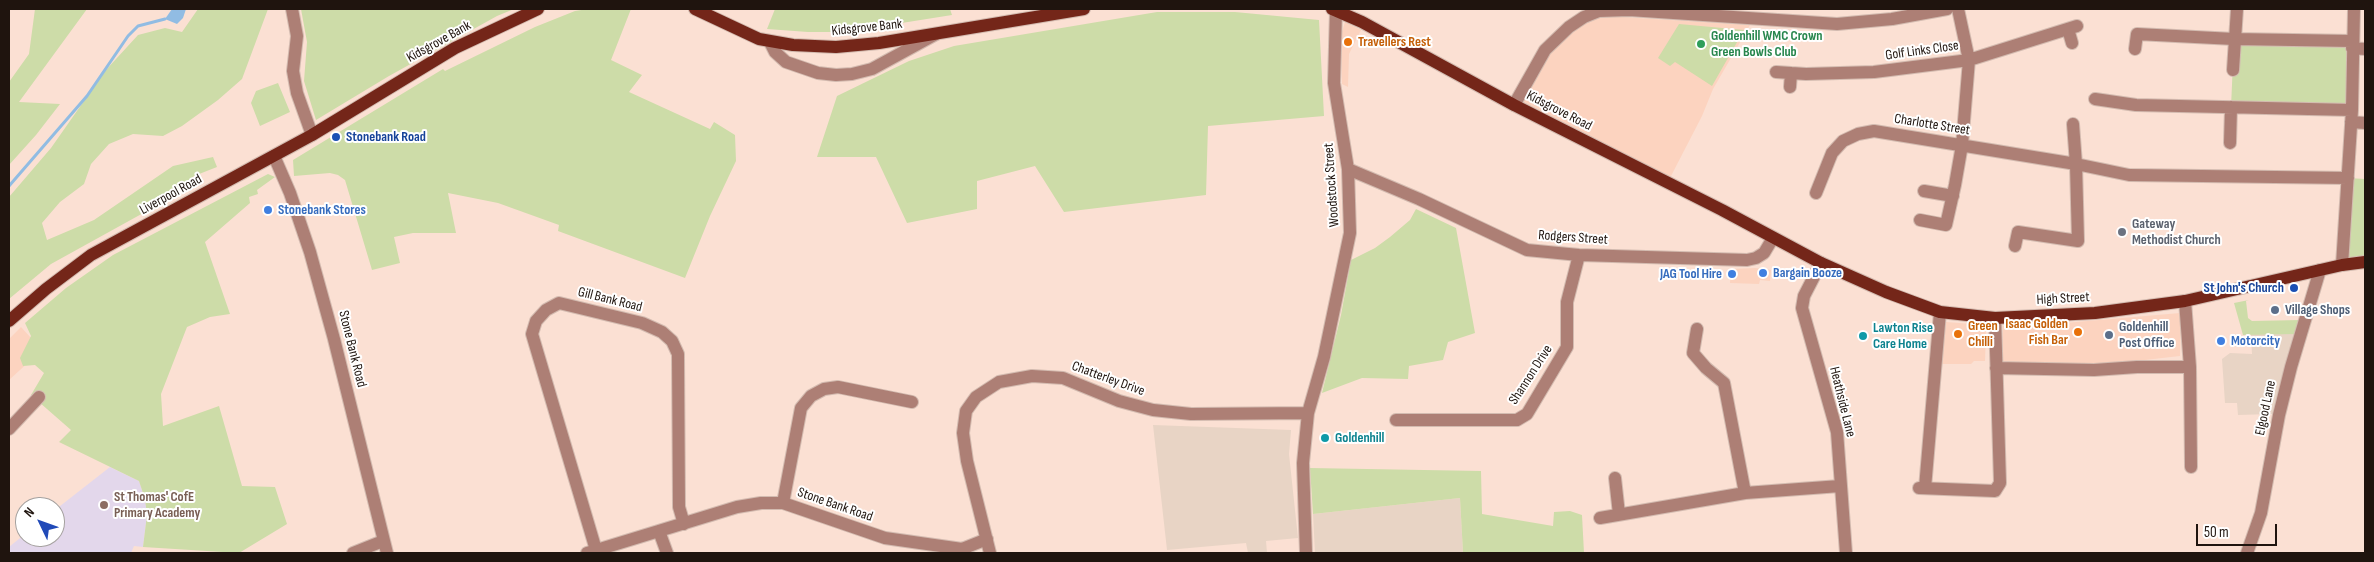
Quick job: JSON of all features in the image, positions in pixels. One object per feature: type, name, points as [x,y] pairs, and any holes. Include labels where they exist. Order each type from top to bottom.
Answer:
[{"type":"main road","name":"Kidsgrove Bank","points":[[357,107],[455,48],[538,9]]},
{"type":"main road","name":"Kidsgrove Bank","points":[[695,9],[744,33],[770,42],[817,47],[851,47],[1084,9]]},
{"type":"main road","name":"Kidsgrove Road","points":[[1334,9],[1514,105],[1774,238]]},
{"type":"main road","name":"Liverpool Road","points":[[9,321],[46,289],[91,255],[312,135],[357,107]]},
{"type":"main road","name":"High Street","points":[[1774,238],[1821,264],[1886,292],[1940,312],[1995,318],[2095,313],[2185,301],[2342,265],[2365,262]]},
{"type":"street","points":[[292,9],[297,36],[293,71],[297,93],[312,135]]},
{"type":"street","name":"Woodstock Street","points":[[1308,413],[1324,357],[1350,233],[1348,169],[1334,83],[1334,9]]},
{"type":"street","points":[[1514,105],[1545,50],[1569,27],[1584,17],[1599,11],[1630,10],[1837,24],[1892,19],[1947,9]]},
{"type":"street","points":[[1920,220],[1945,231],[1953,196],[1962,144],[1969,60],[1958,9]]},
{"type":"street","points":[[2233,70],[2237,9]]},
{"type":"street","points":[[2342,265],[2356,46],[2354,9]]},
{"type":"street","name":"Golf Links Close","points":[[1776,72],[1874,72],[1969,60],[2072,27],[2072,43]]},
{"type":"street","name":"Kidsgrove Bank","points":[[770,42],[778,56],[797,67],[818,73],[852,74],[872,69],[936,34]]},
{"type":"street","points":[[2135,50],[2137,34],[2356,46]]},
{"type":"street","points":[[1790,87],[1791,73]]},
{"type":"street","points":[[2095,99],[2136,105],[2231,108],[2351,116],[2365,123]]},
{"type":"street","points":[[2230,143],[2231,108]]},
{"type":"street","points":[[2016,246],[2018,232],[2078,241],[2076,164],[2072,124]]},
{"type":"street","name":"Charlotte Street","points":[[1816,193],[1832,154],[1843,141],[1858,134],[1874,131],[1962,144],[2129,175],[2348,178]]},
{"type":"street","name":"Stone Bank Road","points":[[274,156],[290,193],[310,252],[334,339],[385,547]]},
{"type":"street","name":"Rodgers Street","points":[[1348,169],[1419,199],[1527,250],[1580,255],[1747,260],[1756,258],[1764,252],[1774,238]]},
{"type":"street","points":[[1924,191],[1953,196]]},
{"type":"street","name":"Shannon Drive","points":[[1396,420],[1518,420],[1527,414],[1567,347],[1567,302],[1580,255]]},
{"type":"street","name":"Heathside Lane","points":[[1821,264],[1804,296],[1802,308],[1837,432],[1846,553]]},
{"type":"street","name":"Elgood Lane","points":[[2248,553],[2261,513],[2279,415],[2291,367],[2320,270]]},
{"type":"street","points":[[2185,301],[2190,367],[2191,467]]},
{"type":"street","name":"Gill Bank Road","points":[[591,552],[532,334],[536,320],[546,310],[560,302],[642,323],[662,332],[672,341],[678,354],[679,507],[684,524]]},
{"type":"street","points":[[1940,312],[1922,488],[1995,491],[2000,483],[1995,318]]},
{"type":"street","points":[[1697,329],[1689,354],[1724,383],[1745,493]]},
{"type":"street","points":[[1996,368],[2094,370],[2137,367],[2190,367]]},
{"type":"street","name":"Chatterley Drive","points":[[990,553],[962,433],[966,411],[976,397],[999,382],[1032,376],[1063,378],[1119,401],[1153,410],[1191,414],[1308,413]]},
{"type":"street","points":[[784,502],[801,408],[812,396],[824,389],[838,387],[912,402]]},
{"type":"street","points":[[9,429],[39,397]]},
{"type":"street","points":[[1306,553],[1303,463],[1308,413]]},
{"type":"street","points":[[1615,478],[1619,514]]},
{"type":"street","points":[[1600,518],[1745,493],[1840,486]]},
{"type":"street","name":"Stone Bank Road","points":[[591,552],[737,506],[784,502],[885,538],[962,550],[987,539]]},
{"type":"street","points":[[660,531],[667,553]]},
{"type":"street","points":[[353,553],[385,547]]},
{"type":"shaded area","points":[[1606,16],[1750,25],[1713,89],[1702,116],[1671,176],[1661,174],[1520,103],[1549,51],[1579,27],[1593,19]]},
{"type":"shaded area","points":[[1345,22],[1361,30],[1349,54],[1348,87],[1342,84],[1341,35]]},
{"type":"shaded area","points":[[1755,268],[1771,270],[1770,281],[1760,280],[1759,284],[1730,283],[1731,269]]},
{"type":"shaded area","points":[[2180,313],[2180,356],[2083,367],[2002,363],[2003,326],[2030,326]]},
{"type":"shaded area","points":[[1946,322],[1982,326],[1986,332],[1985,361],[1974,361],[1971,364],[1941,364]]},
{"type":"shaded area","points":[[21,327],[42,350],[9,380],[9,339]]},
{"type":"shaded area","points":[[2251,334],[2296,334],[2272,414],[2238,415],[2237,403],[2225,403],[2222,359],[2230,353],[2252,354]]},
{"type":"shaded area","points":[[1153,425],[1291,430],[1289,454],[1298,538],[1266,541],[1267,553],[1248,553],[1246,543],[1167,550]]},
{"type":"shaded area","name":"St Thomas' CofE Primary Academy","points":[[110,467],[139,481],[145,499],[147,515],[143,547],[134,546],[131,553],[9,553],[9,547],[15,542],[15,547],[65,547],[65,502]]},
{"type":"shaded area","points":[[1460,498],[1463,553],[1315,553],[1313,514]]},
{"type":"green space","points":[[35,9],[87,9],[19,102],[60,104],[9,165],[9,82],[29,54]]},
{"type":"green space","points":[[198,9],[268,9],[242,79],[218,100],[182,126],[163,136],[133,134],[109,144],[91,164],[84,184],[60,202],[42,223],[47,240],[94,220],[173,166],[213,157],[217,167],[194,176],[165,201],[51,264],[9,299],[9,197],[51,148],[105,71],[138,35],[165,28],[182,32]]},
{"type":"green space","points":[[301,9],[514,9],[497,16],[389,76],[316,120],[304,81],[307,42]]},
{"type":"green space","points":[[588,9],[631,9],[611,60],[642,75],[629,92],[710,129],[714,122],[735,135],[736,161],[710,216],[685,278],[558,231],[559,225],[498,203],[448,193],[456,233],[413,233],[394,237],[400,263],[372,270],[345,180],[338,175],[330,173],[294,176],[293,160],[443,69],[445,71],[535,27],[575,11]]},
{"type":"green space","points":[[775,9],[950,9],[952,15],[845,32],[808,32],[767,29]]},
{"type":"green space","points":[[1157,12],[1235,12],[1319,20],[1324,116],[1208,126],[1206,195],[1064,212],[1035,166],[977,181],[977,209],[907,223],[876,157],[817,157],[837,96],[909,61],[954,46]]},
{"type":"green space","name":"Goldenhill WMC Crown Green Bowls Club","points":[[1679,24],[1744,30],[1712,86],[1675,62],[1670,66],[1658,58]]},
{"type":"green space","points":[[2234,39],[2352,41],[2352,110],[2231,107]]},
{"type":"green space","points":[[278,83],[290,112],[260,126],[251,103],[256,91]]},
{"type":"green space","points":[[268,174],[275,177],[257,190],[258,194],[249,197],[250,203],[205,242],[230,314],[210,317],[187,327],[161,394],[163,426],[219,406],[242,486],[275,487],[287,524],[239,553],[143,547],[147,515],[145,499],[139,481],[59,442],[71,430],[31,395],[44,373],[35,365],[23,366],[20,358],[31,336],[25,323],[66,288],[113,255]]},
{"type":"green space","points":[[2348,178],[2365,179],[2365,259],[2343,261]]},
{"type":"green space","points":[[1416,209],[1456,228],[1475,333],[1448,342],[1443,360],[1409,366],[1408,379],[1362,378],[1322,393],[1341,315],[1351,260],[1375,248],[1390,237],[1410,220]]},
{"type":"green space","points":[[2249,300],[2246,301],[2248,318],[2252,321],[2301,320],[2296,334],[2243,335],[2234,303]]},
{"type":"green space","points":[[1310,468],[1481,471],[1482,514],[1553,526],[1554,512],[1570,511],[1582,515],[1584,553],[1463,553],[1460,498],[1313,514]]},
{"type":"water","points":[[172,9],[186,9],[183,18],[177,24],[165,19]]},
{"type":"waterway","points":[[9,186],[87,96],[128,36],[138,26],[165,19]]},
{"type":"place","name":"Travellers Rest","points":[[1348,42]]},
{"type":"place","name":"Goldenhill WMC Crown Green Bowls Club","points":[[1701,44]]},
{"type":"place","name":"Stonebank Road","points":[[336,137]]},
{"type":"place","name":"Stonebank Stores","points":[[268,210]]},
{"type":"place","name":"Gateway Methodist Church","points":[[2122,232]]},
{"type":"place","name":"Bargain Booze","points":[[1763,273]]},
{"type":"place","name":"JAG Tool Hire","points":[[1732,274]]},
{"type":"place","name":"St John's Church","points":[[2294,288]]},
{"type":"place","name":"Village Shops","points":[[2275,310]]},
{"type":"place","name":"Isaac Golden Fish Bar","points":[[2078,332]]},
{"type":"place","name":"Green Chilli","points":[[1958,334]]},
{"type":"place","name":"Goldenhill Post Office","points":[[2109,335]]},
{"type":"place","name":"Lawton Rise Care Home","points":[[1863,336]]},
{"type":"place","name":"Motorcity","points":[[2221,341]]},
{"type":"place","name":"Goldenhill","points":[[1325,438]]},
{"type":"place","name":"St Thomas' CofE Primary Academy","points":[[104,505]]}]
